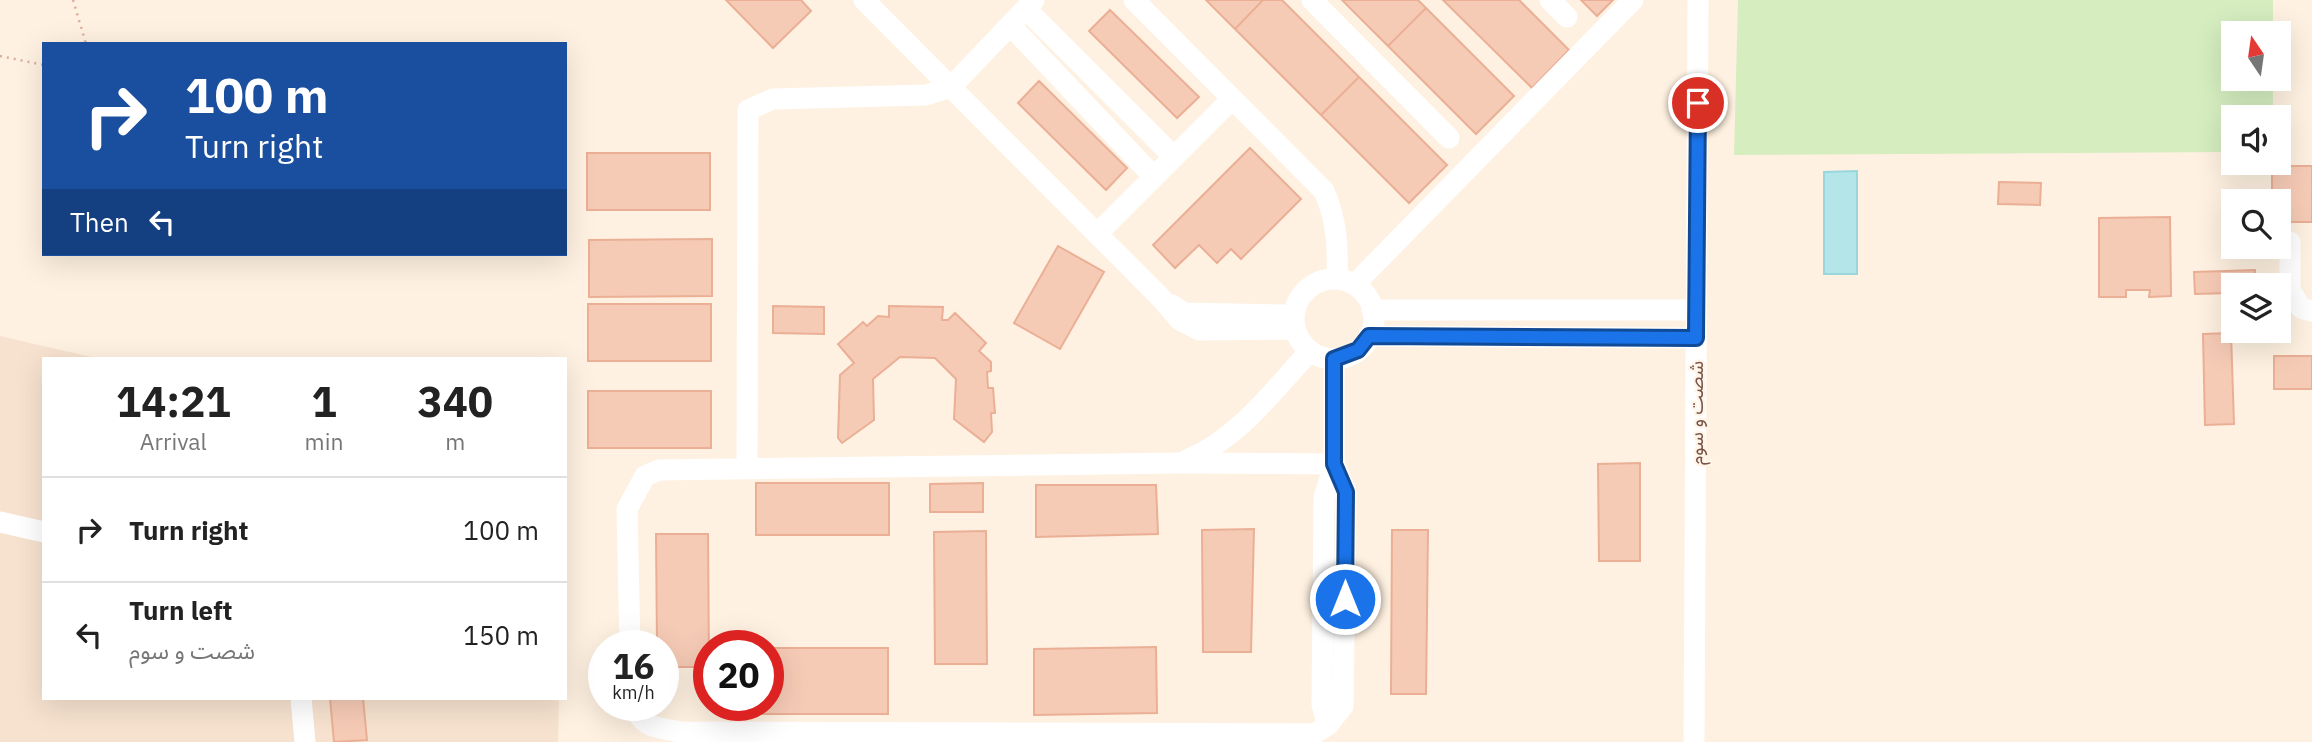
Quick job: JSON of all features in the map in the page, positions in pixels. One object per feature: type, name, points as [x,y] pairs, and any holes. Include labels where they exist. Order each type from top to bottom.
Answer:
[{"type":"street","points":[[864,0],[1160,297],[1184,313],[1294,322]]},
{"type":"street","points":[[1134,0],[1324,191],[1333,211],[1346,282]]},
{"type":"street","points":[[1312,0],[1449,138]]},
{"type":"street","points":[[1550,0],[1567,17]]},
{"type":"street","points":[[1346,282],[1633,0]]},
{"type":"street","name":"شصت و سوم","points":[[1694,742],[1698,0]]},
{"type":"street","points":[[747,467],[748,110],[773,99],[926,95],[951,87],[1030,4],[1174,157]]},
{"type":"street","points":[[1010,25],[1154,177]]},
{"type":"street","points":[[1097,234],[1232,99]]},
{"type":"street","points":[[2290,259],[2290,290],[2301,308],[2312,311]]},
{"type":"street","points":[[1346,282],[1365,293],[1372,310],[1372,329],[1369,336],[1358,350],[1334,359],[1310,351],[1301,342],[1294,322],[1297,302],[1304,291],[1315,283],[1346,282]]},
{"type":"street","points":[[1372,310],[1696,310]]},
{"type":"street","points":[[1369,336],[1696,338]]},
{"type":"street","points":[[1179,463],[1209,450],[1234,432],[1310,351]]},
{"type":"street","points":[[642,721],[645,725],[680,732],[1314,734],[1328,724],[1322,705],[1324,498],[1334,464],[1334,359]]},
{"type":"street","points":[[630,630],[627,509],[645,476],[659,470],[1179,463],[1334,464]]},
{"type":"street","points":[[0,522],[42,532]]},
{"type":"street","points":[[301,700],[305,742]]},
{"type":"path","points":[[73,0],[85,42]]},
{"type":"path","points":[[0,56],[42,65]]},
{"type":"shaded area","points":[[0,336],[91,357],[42,357],[42,700],[559,700],[558,742],[0,742]]},
{"type":"green space","points":[[1738,0],[2273,0],[2273,21],[2221,21],[2221,91],[2273,91],[2273,105],[2221,105],[2221,152],[1734,155]]},
{"type":"water","points":[[1857,171],[1857,274],[1824,274],[1824,172]]},
{"type":"building","points":[[726,0],[801,0],[811,11],[773,48]]},
{"type":"building","points":[[1206,0],[1263,0],[1235,29]]},
{"type":"building","points":[[1263,0],[1282,0],[1359,77],[1321,115],[1235,29]]},
{"type":"building","points":[[1342,0],[1418,0],[1426,8],[1388,46]]},
{"type":"building","points":[[1443,0],[1519,0],[1569,50],[1532,88]]},
{"type":"building","points":[[1581,0],[1613,0],[1597,16]]},
{"type":"building","points":[[1426,8],[1514,96],[1476,134],[1388,46]]},
{"type":"building","points":[[1110,10],[1199,97],[1177,118],[1089,31]]},
{"type":"building","points":[[1359,77],[1447,165],[1409,203],[1321,115]]},
{"type":"building","points":[[1039,81],[1127,168],[1106,190],[1018,103]]},
{"type":"building","points":[[1250,148],[1301,199],[1241,259],[1231,249],[1217,263],[1199,245],[1175,268],[1153,245]]},
{"type":"building","points":[[587,153],[710,153],[710,210],[587,210]]},
{"type":"building","points":[[2291,166],[2312,166],[2312,222],[2291,222],[2291,189],[2272,189],[2272,175],[2291,175]]},
{"type":"building","points":[[1999,182],[2041,183],[2040,205],[1998,204]]},
{"type":"building","points":[[2170,217],[2171,296],[2149,297],[2150,290],[2126,290],[2126,297],[2099,297],[2099,218]]},
{"type":"building","points":[[712,239],[712,296],[589,297],[589,240]]},
{"type":"building","points":[[1058,246],[1104,272],[1060,349],[1014,323]]},
{"type":"building","points":[[2255,270],[2255,273],[2221,273],[2221,293],[2195,294],[2194,272]]},
{"type":"building","points":[[588,304],[711,304],[711,361],[588,361]]},
{"type":"building","points":[[773,306],[824,307],[824,334],[773,333]]},
{"type":"building","points":[[889,306],[943,307],[942,320],[948,320],[955,313],[986,343],[979,351],[991,362],[991,371],[987,372],[988,388],[993,388],[995,413],[991,413],[992,432],[984,442],[954,419],[956,379],[935,358],[900,357],[873,379],[874,420],[842,443],[838,438],[840,375],[854,363],[838,344],[863,322],[867,326],[878,316],[889,317]]},
{"type":"building","points":[[2221,333],[2221,343],[2231,343],[2234,424],[2205,425],[2203,334]]},
{"type":"building","points":[[2274,356],[2312,356],[2312,389],[2274,389]]},
{"type":"building","points":[[588,391],[711,391],[711,448],[588,448]]},
{"type":"building","points":[[1640,463],[1640,561],[1599,561],[1598,464]]},
{"type":"building","points":[[756,483],[889,483],[889,535],[756,535]]},
{"type":"building","points":[[983,483],[983,512],[930,512],[930,484]]},
{"type":"building","points":[[1036,485],[1156,485],[1158,534],[1036,537]]},
{"type":"building","points":[[1254,529],[1251,652],[1203,652],[1202,530]]},
{"type":"building","points":[[1392,530],[1428,530],[1426,694],[1391,694]]},
{"type":"building","points":[[986,531],[987,664],[935,664],[934,532]]},
{"type":"building","points":[[656,534],[708,534],[709,630],[693,630],[693,667],[679,667],[679,630],[657,630]]},
{"type":"building","points":[[1156,647],[1157,713],[1034,715],[1034,649]]},
{"type":"building","points":[[784,648],[888,648],[888,714],[784,714]]},
{"type":"building","points":[[330,700],[363,700],[367,740],[334,742]]},
{"type":"route","points":[[1345,599],[1346,492],[1334,464],[1334,359],[1358,350],[1369,336],[1696,338],[1698,103]]}]
